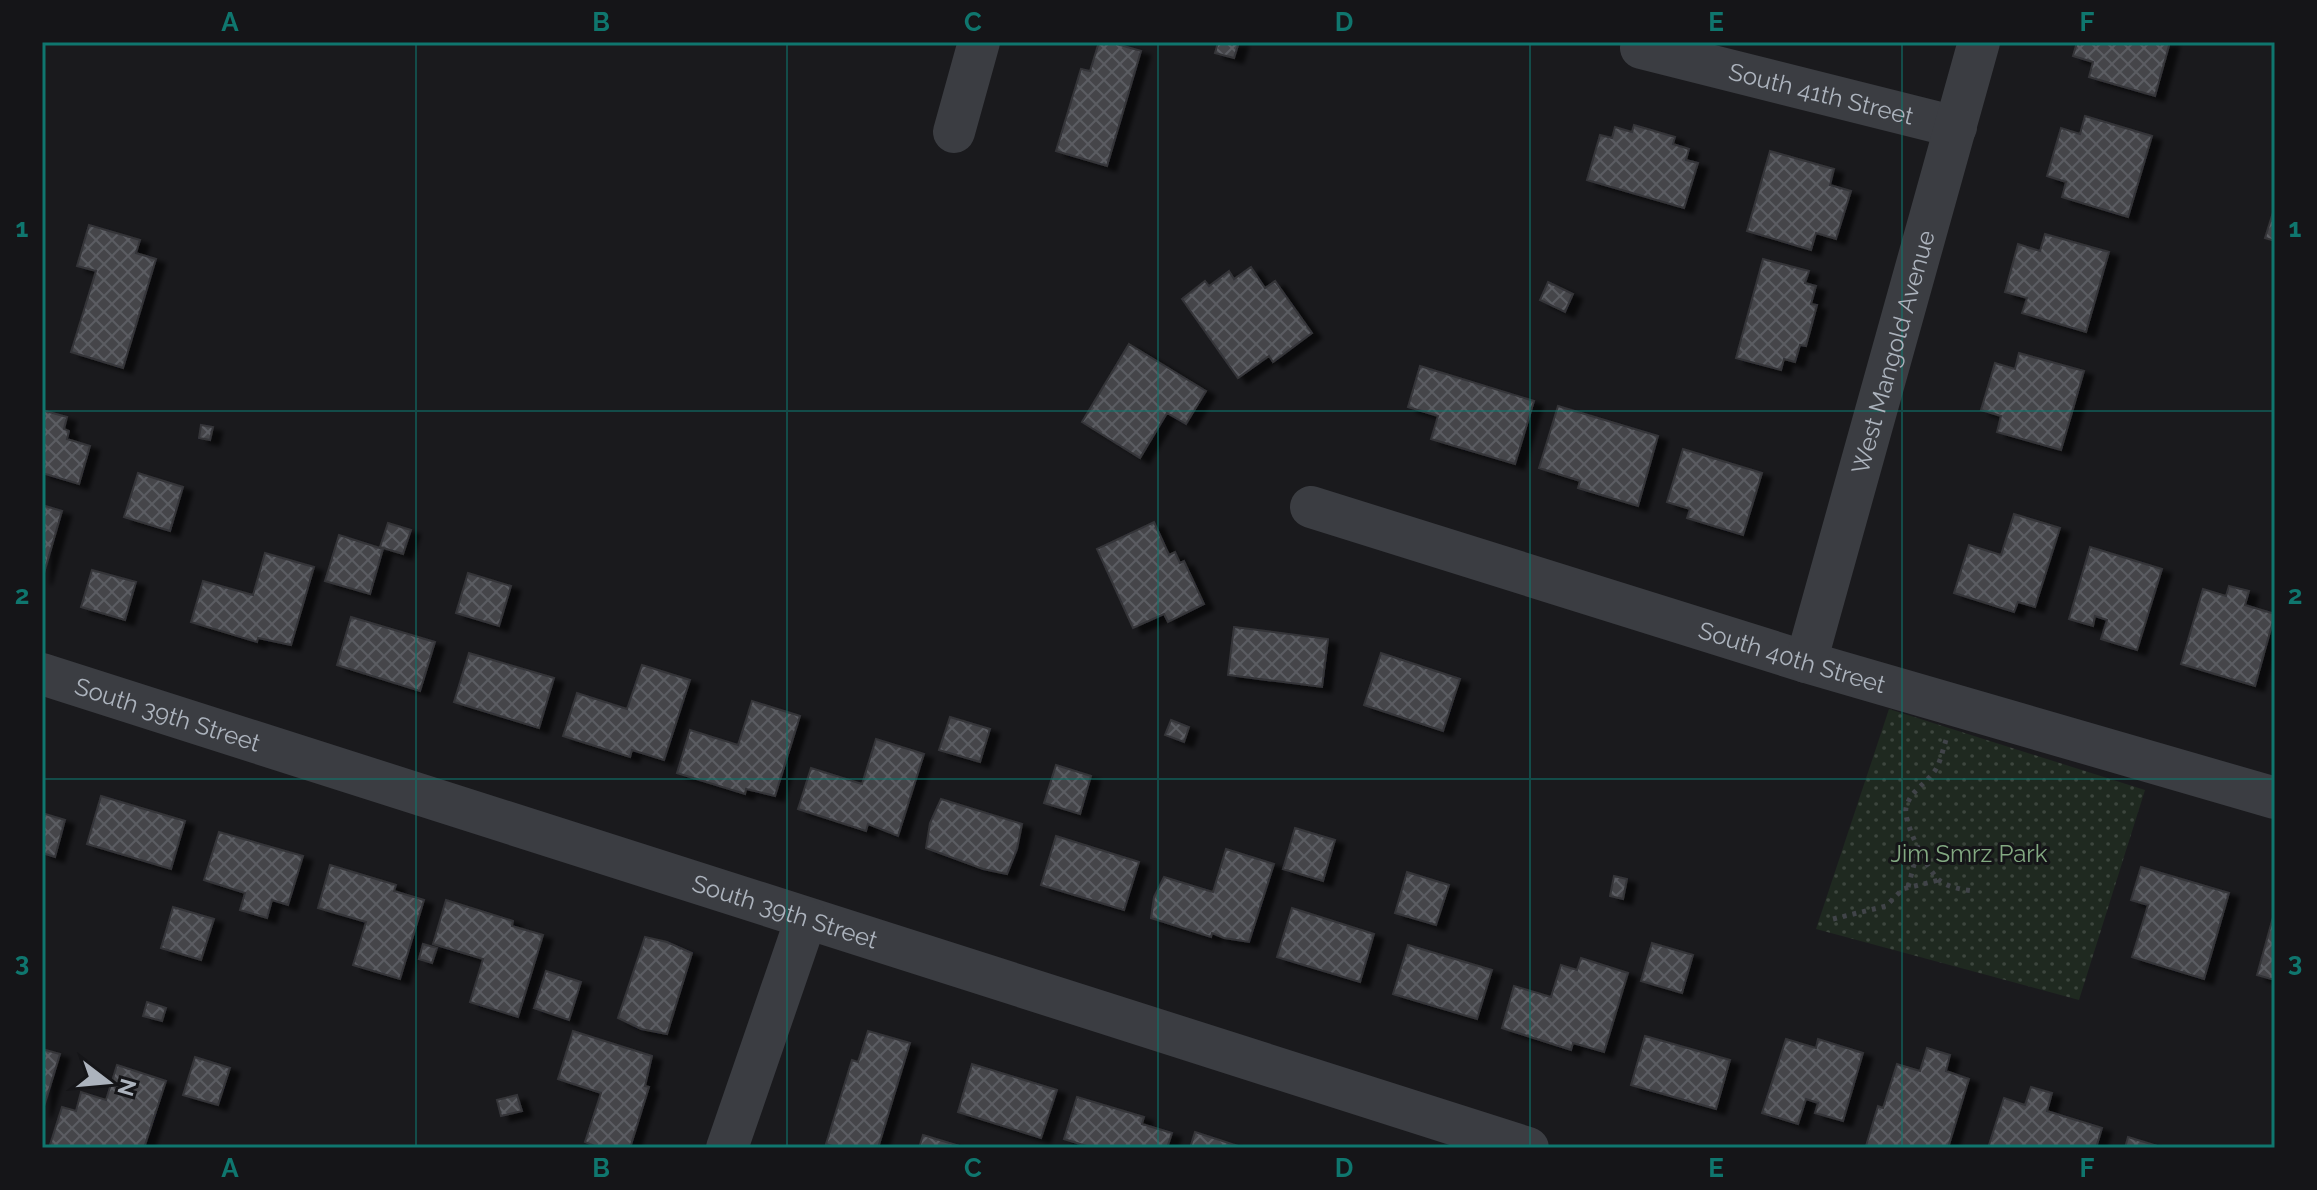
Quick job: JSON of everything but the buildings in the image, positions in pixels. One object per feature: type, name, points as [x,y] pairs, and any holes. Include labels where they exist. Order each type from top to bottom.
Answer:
[{"type":"street","points":[[954,132],[979,42]]},
{"type":"street","name":"West Mangold Avenue","points":[[1806,662],[1979,42]]},
{"type":"street","name":"South 41th Street","points":[[1641,48],[1956,127]]},
{"type":"street","name":"South 40th Street","points":[[1311,507],[1806,662],[2275,798]]},
{"type":"street","name":"South 39th Street","points":[[42,674],[1528,1148]]},
{"type":"street","points":[[727,1148],[806,919]]},
{"type":"path","points":[[1949,731],[1936,768],[1925,784],[1912,794],[1905,810],[1911,836],[1939,880],[1974,891]]},
{"type":"path","points":[[1908,888],[1919,849]]},
{"type":"path","points":[[1833,919],[1886,906],[1903,889],[1939,880]]},
{"type":"green space","name":"Jim Smrz Park","points":[[1889,709],[2145,790],[2079,1000],[1816,929]]}]
